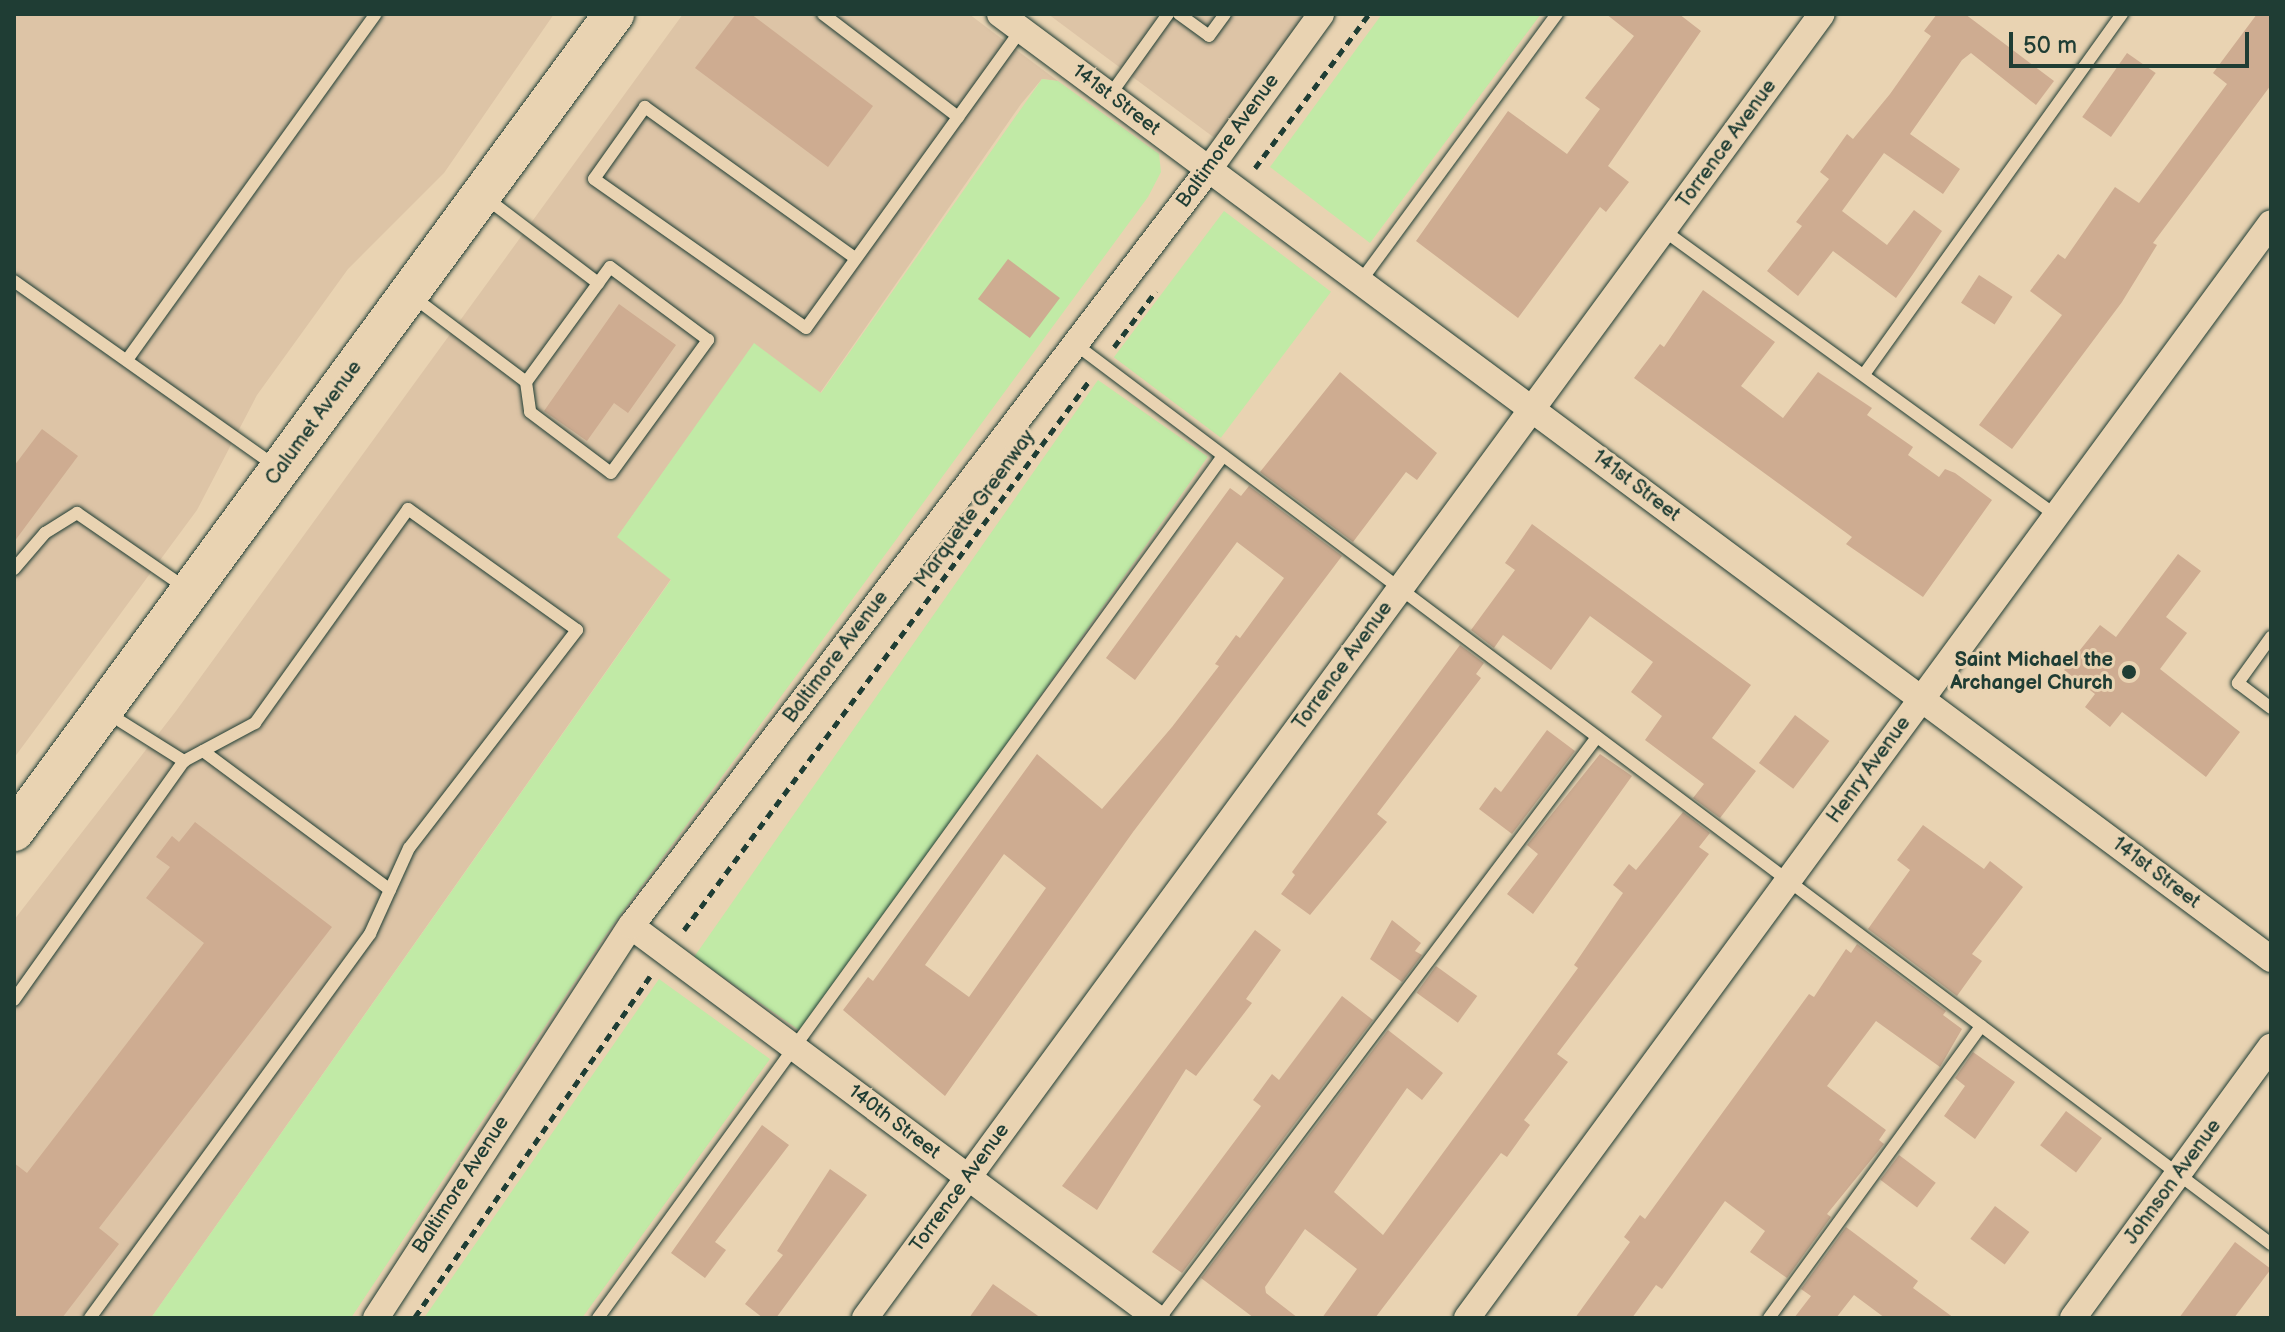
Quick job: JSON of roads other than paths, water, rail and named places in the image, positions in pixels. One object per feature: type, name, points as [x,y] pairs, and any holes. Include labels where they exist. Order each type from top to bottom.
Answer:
[{"type":"main road","name":"Calumet Avenue","points":[[14,831],[614,14]]},
{"type":"street","name":"141st Street","points":[[1000,14],[2271,959]]},
{"type":"street","name":"Baltimore Avenue","points":[[376,1318],[631,926],[1209,169],[1321,14]]},
{"type":"street","name":"Torrence Avenue","points":[[865,1318],[1822,14]]},
{"type":"street","name":"Henry Avenue","points":[[1467,1318],[2271,223]]},
{"type":"street","name":"140th Street","points":[[631,926],[1158,1318]]},
{"type":"street","name":"Johnson Avenue","points":[[2073,1318],[2271,1046]]},
{"type":"lane","points":[[127,360],[376,14]]},
{"type":"lane","points":[[823,14],[958,117]]},
{"type":"lane","points":[[1110,95],[1168,14]]},
{"type":"lane","points":[[1179,14],[1209,36],[1225,14]]},
{"type":"lane","points":[[1360,282],[1557,14]]},
{"type":"lane","points":[[1865,373],[2122,14]]},
{"type":"lane","points":[[855,258],[645,107],[594,179],[806,328],[1021,30]]},
{"type":"lane","points":[[482,195],[598,283]]},
{"type":"lane","points":[[1663,230],[1865,373],[2056,516]]},
{"type":"lane","points":[[610,267],[708,340],[611,473],[530,412],[526,382],[610,267]]},
{"type":"lane","points":[[14,281],[280,469]]},
{"type":"lane","points":[[409,294],[526,382]]},
{"type":"lane","points":[[1075,344],[2271,1244]]},
{"type":"lane","points":[[598,1318],[1223,456]]},
{"type":"lane","points":[[14,1000],[184,761],[255,723],[408,509],[577,630],[409,848],[370,934],[90,1318]]},
{"type":"lane","points":[[14,569],[45,533],[77,513],[190,591]]},
{"type":"lane","points":[[2271,637],[2238,683],[2271,708]]},
{"type":"lane","points":[[103,710],[184,761]]},
{"type":"lane","points":[[1158,1318],[1597,737]]},
{"type":"lane","points":[[203,751],[390,890]]},
{"type":"lane","points":[[1769,1318],[1981,1026]]},
{"type":"place","name":"Saint Michael the Archangel Church","points":[[2129,672]]}]
